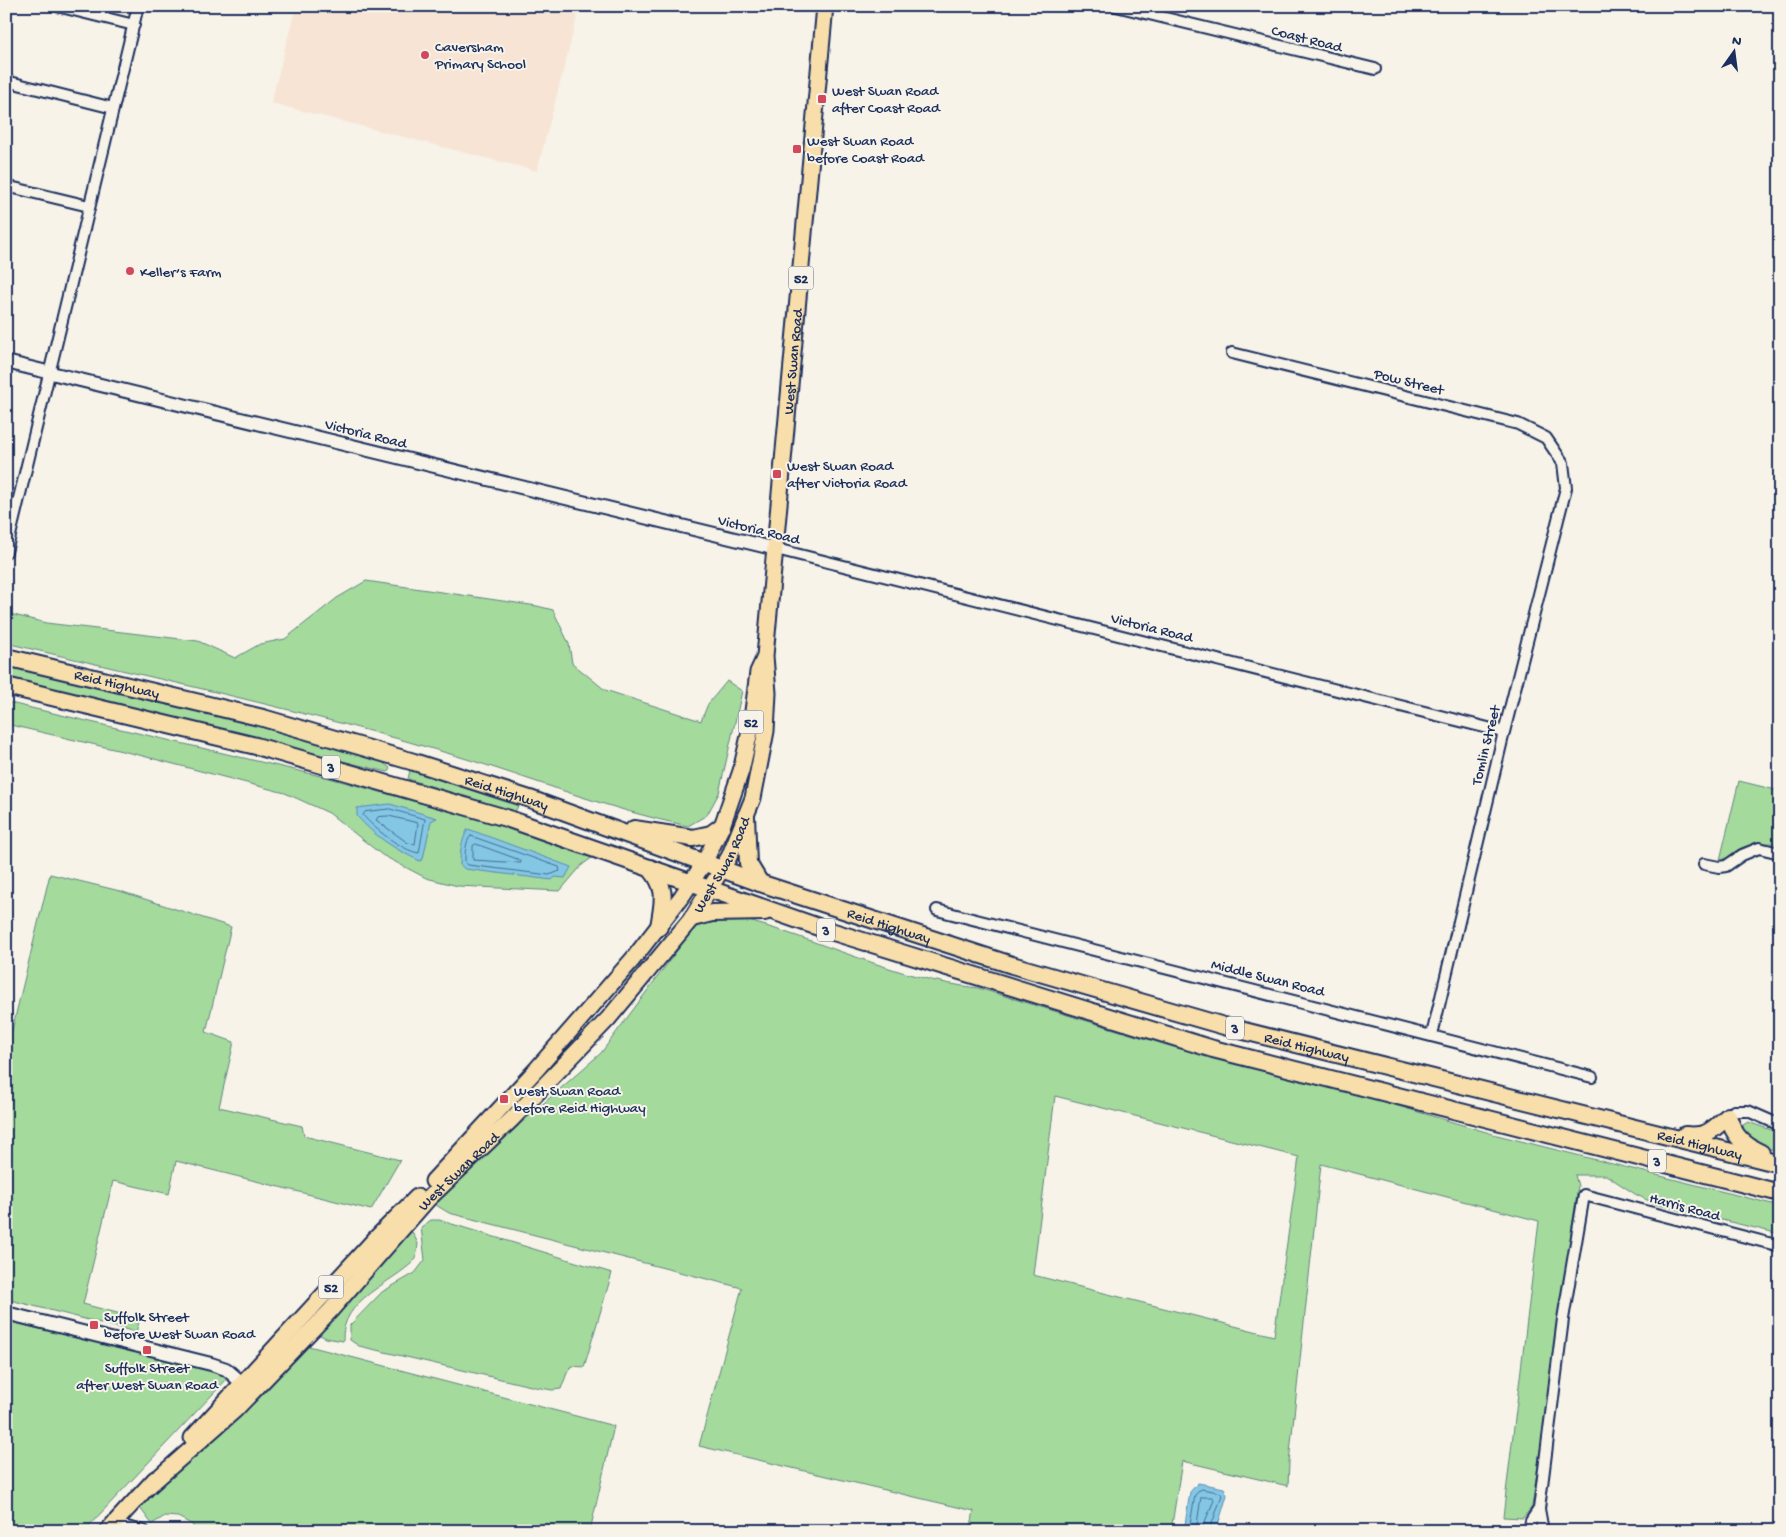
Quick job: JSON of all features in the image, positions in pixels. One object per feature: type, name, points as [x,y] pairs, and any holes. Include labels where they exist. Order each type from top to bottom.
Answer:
[{"type":"highway","name":"Reid Highway","points":[[6,657],[263,718],[414,762],[530,799],[760,883],[1012,965],[1224,1026],[1780,1164]]},
{"type":"highway","name":"Reid Highway","points":[[6,686],[265,748],[506,818],[769,911],[948,969],[1214,1049],[1780,1192]]},
{"type":"highway","points":[[746,816],[748,863],[760,883]]},
{"type":"highway","points":[[617,830],[641,829],[661,835],[693,838],[711,834],[722,826]]},
{"type":"highway","points":[[650,868],[659,879],[663,892],[659,927]]},
{"type":"highway","points":[[692,918],[712,913],[745,914],[769,911]]},
{"type":"highway","points":[[1631,1127],[1699,1136],[1711,1132],[1728,1116],[1734,1133],[1742,1142],[1780,1160]]},
{"type":"main road","name":"West Swan Road","points":[[247,1387],[330,1311],[428,1199],[512,1118],[608,1018],[692,918],[722,869],[746,816],[758,778],[766,731],[768,693],[765,656],[825,6]]},
{"type":"main road","name":"West Swan Road","points":[[110,1527],[247,1387],[528,1078],[659,927],[704,863],[722,826],[741,771],[751,727],[758,672],[765,656]]},
{"type":"street","points":[[57,6],[134,25]]},
{"type":"street","points":[[6,552],[138,6]]},
{"type":"street","name":"Coast Road","points":[[1116,6],[1375,70]]},
{"type":"street","points":[[6,81],[113,108]]},
{"type":"street","points":[[6,186],[89,206]]},
{"type":"street","name":"Pow Street","points":[[1232,352],[1518,424],[1546,438],[1563,463]]},
{"type":"street","name":"Victoria Road","points":[[6,362],[776,549],[1504,732]]},
{"type":"street","name":"Tomlin Street","points":[[1432,1035],[1504,732],[1566,488],[1563,463]]},
{"type":"street","points":[[1704,864],[1719,867],[1726,866],[1742,855],[1759,848],[1780,852]]},
{"type":"street","name":"Middle Swan Road","points":[[937,910],[1592,1077]]},
{"type":"street","points":[[1728,1116],[1734,1111],[1748,1112],[1780,1125]]},
{"type":"street","name":"Harris Road","points":[[1539,1509],[1563,1319],[1584,1195],[1780,1246]]},
{"type":"street","points":[[6,1313],[211,1364],[226,1370],[247,1387]]},
{"type":"street","points":[[1529,1531],[1531,1521],[1539,1509]]},
{"type":"street","points":[[1539,1509],[1543,1531]]},
{"type":"street","points":[[110,1527],[144,1531]]},
{"type":"shaded area","name":"Caversham Primary School","points":[[296,6],[580,6],[537,171],[271,103]]},
{"type":"green space","points":[[366,581],[537,606],[553,610],[569,644],[572,663],[605,690],[701,721],[708,704],[727,681],[742,691],[719,793],[707,815],[688,826],[629,812],[457,756],[345,724],[6,643],[6,613],[46,623],[198,641],[235,658],[260,644],[285,639],[337,598]]},
{"type":"green space","points":[[6,663],[333,745],[377,758],[390,768],[388,772],[6,681]]},
{"type":"green space","points":[[6,702],[333,779],[490,822],[593,857],[582,865],[560,891],[458,886],[426,878],[382,855],[329,813],[285,793],[139,755],[6,724]]},
{"type":"green space","points":[[410,770],[518,806],[515,812],[408,779]]},
{"type":"green space","points":[[1739,781],[1780,791],[1780,843],[1763,843],[1741,848],[1723,864],[1719,864]]},
{"type":"green space","points":[[50,874],[120,891],[231,927],[206,1032],[234,1042],[219,1107],[302,1126],[304,1136],[400,1160],[371,1210],[176,1161],[169,1194],[113,1181],[83,1304],[140,1319],[136,1332],[6,1299],[6,1055]]},
{"type":"green space","points":[[737,918],[767,926],[916,976],[978,988],[1170,1046],[1337,1088],[1493,1134],[1780,1206],[1780,1234],[1655,1204],[1635,1194],[1606,1175],[1575,1175],[1578,1186],[1532,1507],[1523,1518],[1503,1517],[1539,1221],[1321,1164],[1288,1486],[1182,1461],[1171,1531],[970,1531],[974,1511],[699,1446],[742,1288],[449,1213],[431,1202],[601,1053],[696,925],[706,919]],"holes":[[[1055,1096],[1299,1157],[1274,1336],[1033,1275]]]},
{"type":"green space","points":[[1748,1122],[1780,1133],[1780,1152],[1753,1143],[1744,1137],[1743,1125]]},
{"type":"green space","points":[[431,1220],[439,1220],[612,1273],[584,1367],[572,1366],[561,1389],[552,1390],[535,1387],[359,1346],[350,1340],[350,1325],[382,1292],[415,1273],[425,1260],[421,1227]]},
{"type":"green space","points":[[409,1231],[413,1233],[418,1244],[416,1259],[359,1303],[350,1314],[345,1326],[343,1341],[326,1338],[316,1333]]},
{"type":"green space","points":[[6,1321],[196,1365],[200,1369],[206,1368],[225,1375],[227,1379],[84,1531],[6,1531]]},
{"type":"green space","points":[[305,1345],[614,1426],[590,1531],[193,1531],[193,1525],[178,1517],[165,1516],[152,1524],[140,1508]]},
{"type":"water","points":[[390,804],[437,818],[431,821],[423,859],[420,861],[386,842],[357,816],[357,808]]},
{"type":"water","points":[[468,829],[571,867],[565,878],[555,877],[552,880],[465,869],[460,865],[460,856],[462,842]]},
{"type":"water","points":[[1198,1483],[1224,1488],[1227,1495],[1218,1525],[1210,1531],[1184,1531],[1190,1492]]},
{"type":"place","name":"Caversham Primary School","points":[[425,55]]},
{"type":"place","name":"West Swan Road after Coast Road","points":[[822,99]]},
{"type":"place","name":"West Swan Road before Coast Road","points":[[797,149]]},
{"type":"place","name":"Keller’s Farm","points":[[130,271]]},
{"type":"place","name":"West Swan Road after Victoria Road","points":[[777,474]]},
{"type":"place","name":"West Swan Road before Reid Highway","points":[[504,1099]]},
{"type":"place","name":"Suffolk Street before West Swan Road","points":[[94,1325]]},
{"type":"place","name":"Suffolk Street after West Swan Road","points":[[147,1350]]}]
